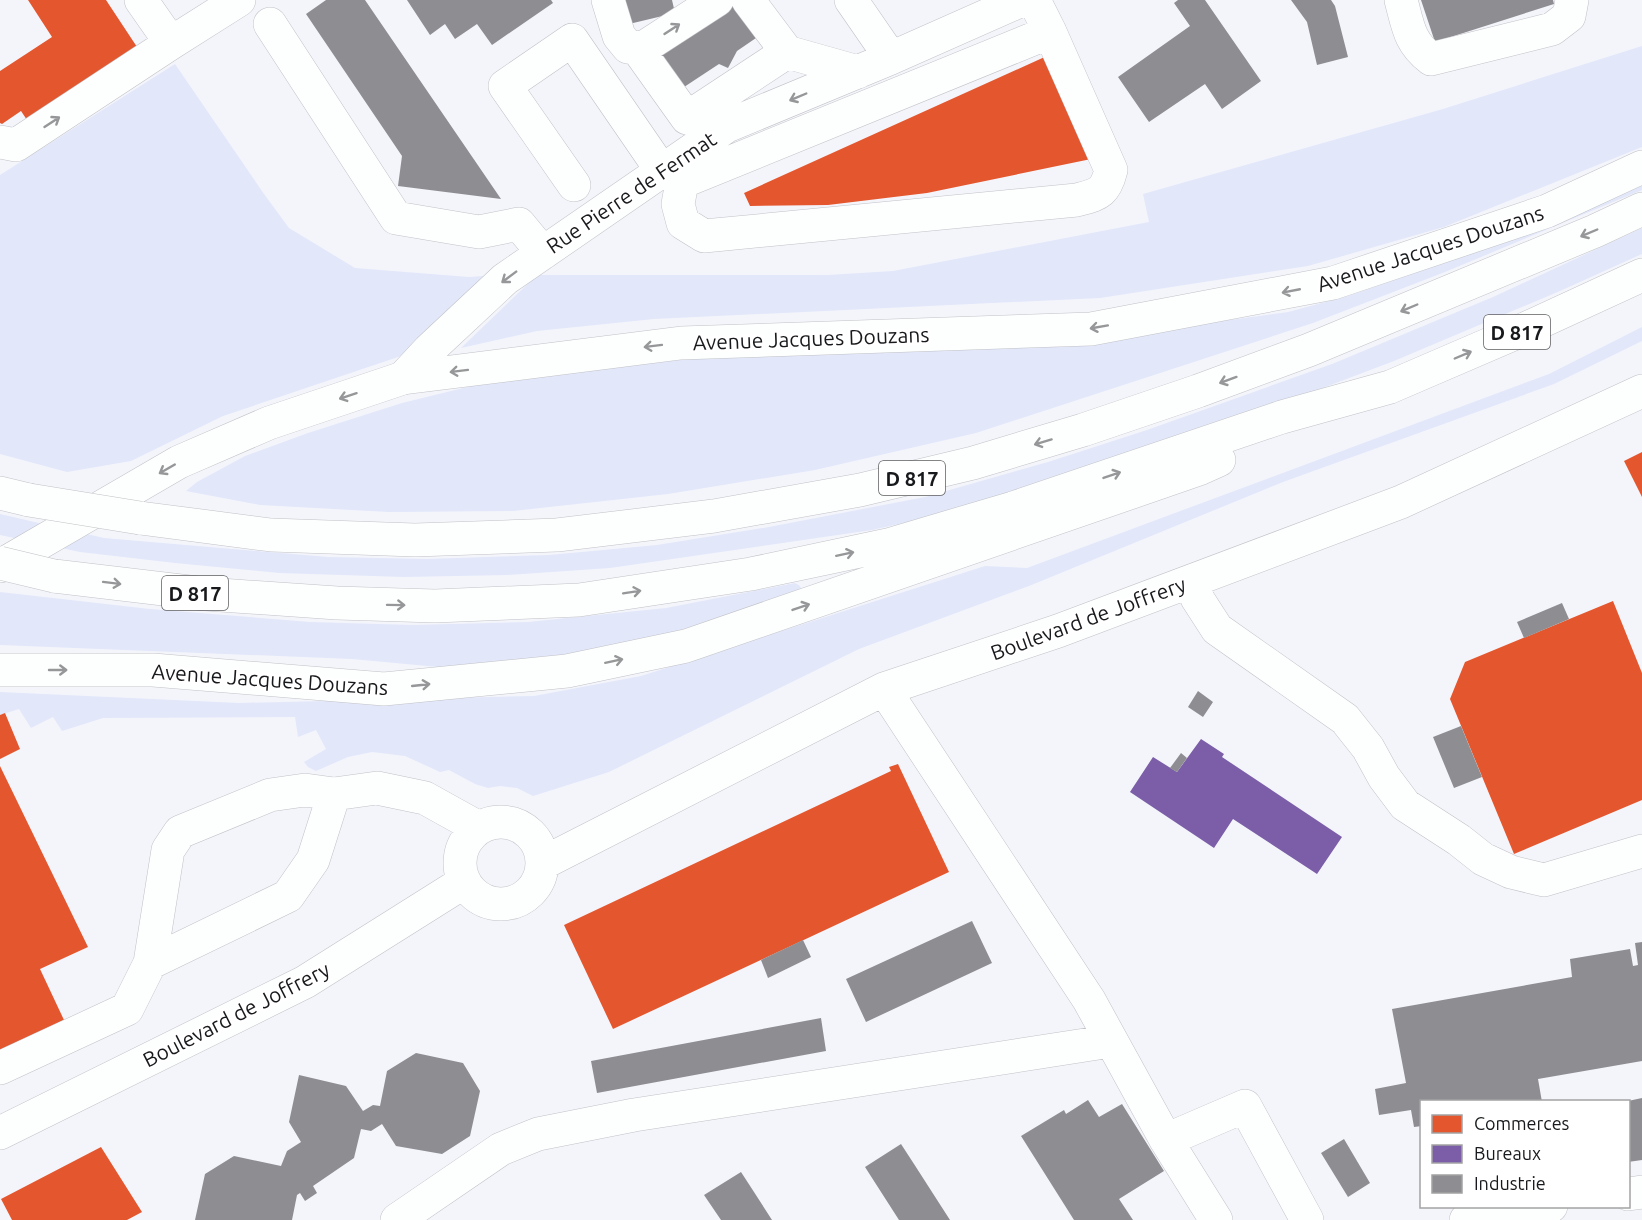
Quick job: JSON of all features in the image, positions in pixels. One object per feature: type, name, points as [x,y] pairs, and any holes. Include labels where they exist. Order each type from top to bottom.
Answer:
[{"type":"main road","points":[[141,0],[171,43]]},
{"type":"main road","points":[[0,142],[16,145],[239,0]]},
{"type":"main road","points":[[608,0],[619,36],[627,46],[637,48],[646,46],[717,0]]},
{"type":"main road","points":[[748,0],[787,52],[858,72]]},
{"type":"main road","points":[[851,0],[891,58]]},
{"type":"main road","points":[[1034,0],[1050,32],[1111,170],[1107,185],[1096,194],[1077,200],[704,236],[683,223],[678,204],[682,182],[1050,32]]},
{"type":"main road","points":[[1401,0],[1410,34],[1418,50],[1431,59],[1552,29],[1569,16],[1572,0]]},
{"type":"main road","name":"Rue Pierre de Fermat","points":[[403,378],[429,350],[505,279],[727,126],[891,58],[1003,4]]},
{"type":"main road","points":[[270,24],[396,218],[479,232],[519,224],[543,253]]},
{"type":"main road","points":[[574,185],[505,86],[572,40],[662,171]]},
{"type":"main road","points":[[637,48],[687,118],[787,52]]},
{"type":"main road","name":"Avenue Jacques Douzans","points":[[0,565],[179,462],[269,423],[403,378],[681,343],[1090,329],[1333,283],[1547,211],[1642,167]]},
{"type":"main road","name":"D 817","points":[[14,497],[140,518],[271,535],[414,540],[557,535],[714,516],[860,490],[974,463],[1083,430],[1309,350],[1642,209]]},
{"type":"main road","name":"D 817","points":[[0,565],[54,576],[206,594],[337,603],[435,606],[579,600],[751,574],[888,546],[1013,508],[1282,417],[1390,387],[1642,275]]},
{"type":"main road","name":"Avenue Jacques Douzans","points":[[0,670],[153,670],[384,689],[567,671],[686,646],[884,579],[1198,469],[1390,387]]},
{"type":"main road","name":"Boulevard de Joffrery","points":[[543,863],[884,689],[1058,631],[1401,502],[1642,391]]},
{"type":"main road","points":[[1191,581],[1197,598],[1217,629],[1345,719],[1368,748],[1384,777],[1406,805],[1483,859],[1511,872],[1544,880],[1642,851]]},
{"type":"main road","points":[[884,689],[1089,1000],[1166,1140],[1216,1220]]},
{"type":"main road","points":[[0,1068],[127,1009],[150,963],[168,850],[180,832],[270,795],[305,790],[334,794],[377,788],[425,798],[472,835]]},
{"type":"main road","points":[[150,963],[288,896],[314,860],[334,794]]},
{"type":"main road","points":[[498,821],[511,822],[524,827],[534,837],[541,849],[543,863],[541,876],[524,898],[511,903],[498,904],[484,901],[472,893],[464,882],[460,869],[460,855],[472,835],[498,821]]},
{"type":"main road","name":"Boulevard de Joffrery","points":[[0,1133],[305,982],[464,882]]},
{"type":"main road","points":[[397,1220],[501,1149],[538,1134],[634,1115],[1111,1041]]},
{"type":"main road","points":[[1166,1140],[1245,1106],[1307,1220]]},
{"type":"main road","points":[[1466,1220],[1539,1208]]},
{"type":"shaded area","points":[[1642,46],[1642,147],[1444,227],[1308,266],[1100,298],[654,319],[537,331],[461,348],[537,275],[828,275],[893,271],[1149,222],[1143,194],[1443,109]]},
{"type":"shaded area","points":[[175,64],[289,228],[355,268],[469,277],[497,275],[407,354],[223,416],[131,461],[67,472],[0,454],[0,175]]},
{"type":"shaded area","points":[[1642,184],[1642,190],[1445,272],[1313,323],[976,433],[815,470],[668,494],[513,511],[389,512],[260,505],[186,491],[197,482],[245,456],[308,433],[402,403],[500,379],[738,354],[1104,337],[1288,312],[1348,296],[1481,250]]},
{"type":"shaded area","points":[[1642,228],[1642,254],[1394,361],[1262,411],[966,509],[872,530],[610,568],[508,575],[404,577],[279,573],[175,563],[80,552],[0,535],[0,514],[104,538],[328,557],[427,559],[549,555],[657,545],[769,527],[925,497],[1048,462],[1147,430],[1332,364],[1493,297]]},
{"type":"shaded area","points":[[1642,327],[1642,341],[1554,384],[1283,482],[1029,586],[859,649],[609,772],[533,796],[517,788],[500,786],[488,788],[475,784],[449,770],[440,772],[405,756],[372,752],[348,757],[316,771],[304,762],[326,749],[316,730],[298,737],[295,717],[103,718],[62,731],[53,717],[31,728],[19,709],[0,715],[0,692],[239,703],[534,696],[641,676],[985,566],[1027,568],[1549,374]]},
{"type":"shaded area","points":[[795,583],[801,589],[668,636],[558,660],[449,668],[352,659],[0,645],[0,592],[150,609],[310,622],[413,625],[528,622],[666,608]]},
{"type":"building: Commerces","points":[[28,0],[106,0],[139,50],[29,123],[21,111],[2,124],[0,123],[0,71],[52,37]]},
{"type":"building: Commerces","points":[[1049,55],[1096,158],[927,193],[828,205],[750,206],[744,193]]},
{"type":"building: Commerces","points":[[1642,452],[1642,497],[1624,461]]},
{"type":"building: Commerces","points":[[1613,601],[1642,673],[1642,800],[1514,854],[1450,699],[1465,662]]},
{"type":"building: Commerces","points":[[5,713],[20,749],[0,759],[0,715]]},
{"type":"building: Commerces","points":[[898,764],[949,872],[613,1029],[564,925],[891,771],[889,767]]},
{"type":"building: Commerces","points":[[0,766],[88,947],[40,969],[64,1020],[0,1050]]},
{"type":"building: Commerces","points":[[101,1147],[142,1212],[127,1220],[12,1220],[1,1199]]},
{"type":"building: Bureaux","points":[[1201,739],[1224,754],[1222,757],[1342,837],[1317,874],[1233,819],[1214,848],[1130,792],[1153,757],[1177,772]]},
{"type":"building: Industrie","points":[[326,0],[365,0],[501,199],[398,186],[402,156],[306,14]]},
{"type":"building: Industrie","points":[[407,0],[551,0],[553,3],[492,45],[477,24],[455,39],[445,24],[430,35]]},
{"type":"building: Industrie","points":[[623,0],[672,0],[675,13],[629,24]]},
{"type":"building: Industrie","points":[[729,0],[756,38],[737,51],[728,68],[719,64],[678,91],[651,51]]},
{"type":"building: Industrie","points":[[1178,0],[1205,0],[1261,81],[1222,109],[1205,84],[1149,122],[1118,77],[1190,26],[1174,3]]},
{"type":"building: Industrie","points":[[1291,0],[1331,0],[1335,6],[1348,57],[1317,65],[1307,22]]},
{"type":"building: Industrie","points":[[1421,0],[1553,0],[1554,4],[1435,42]]},
{"type":"building: Industrie","points":[[1562,603],[1569,619],[1524,638],[1517,622]]},
{"type":"building: Industrie","points":[[1198,691],[1213,702],[1203,717],[1188,707]]},
{"type":"building: Industrie","points":[[1461,726],[1482,777],[1454,788],[1433,737]]},
{"type":"building: Industrie","points":[[1181,753],[1187,758],[1177,772],[1170,768]]},
{"type":"building: Industrie","points":[[972,921],[992,963],[866,1022],[846,979]]},
{"type":"building: Industrie","points":[[803,940],[811,957],[768,978],[761,960]]},
{"type":"building: Industrie","points":[[1642,942],[1642,1061],[1538,1079],[1542,1100],[1420,1100],[1420,1126],[1414,1127],[1411,1110],[1379,1115],[1375,1089],[1406,1083],[1392,1009],[1572,977],[1570,959],[1630,949],[1633,966],[1638,965],[1635,943]]},
{"type":"building: Industrie","points":[[821,1018],[826,1051],[597,1093],[591,1061]]},
{"type":"building: Industrie","points":[[416,1053],[463,1063],[480,1091],[470,1136],[442,1154],[396,1146],[382,1124],[371,1131],[361,1129],[354,1158],[313,1186],[317,1193],[305,1201],[300,1193],[297,1195],[292,1220],[195,1220],[205,1174],[234,1156],[281,1166],[287,1151],[301,1142],[289,1122],[299,1075],[346,1086],[363,1111],[373,1105],[380,1106],[387,1071]]},
{"type":"building: Industrie","points":[[1642,1098],[1642,1160],[1630,1162],[1630,1101]]},
{"type":"building: Industrie","points":[[1088,1100],[1099,1117],[1122,1104],[1164,1171],[1119,1199],[1133,1220],[1074,1220],[1021,1136],[1064,1110],[1066,1114]]},
{"type":"building: Industrie","points":[[1344,1139],[1370,1183],[1348,1197],[1321,1153]]},
{"type":"building: Industrie","points":[[901,1144],[950,1220],[899,1220],[865,1167]]},
{"type":"building: Industrie","points":[[741,1172],[772,1220],[721,1220],[704,1195]]}]
